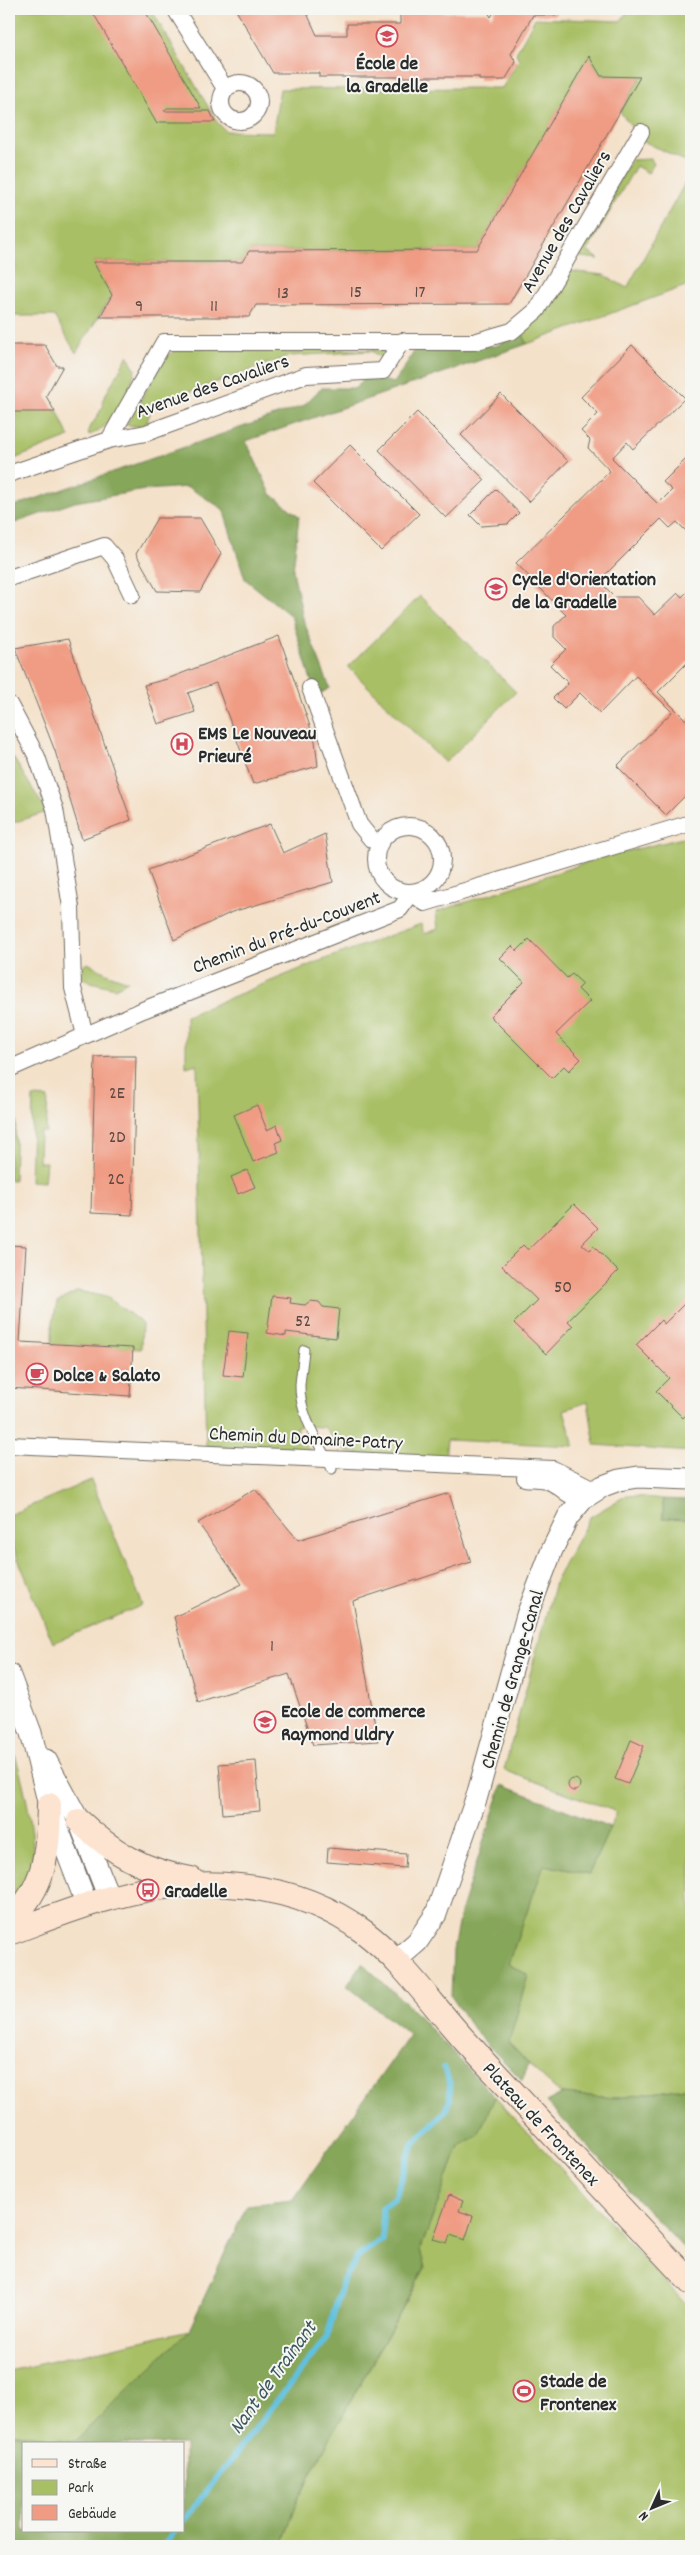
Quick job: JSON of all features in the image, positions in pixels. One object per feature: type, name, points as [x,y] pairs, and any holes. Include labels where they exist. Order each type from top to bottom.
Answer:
[{"type":"main road","points":[[9,1922],[26,1903],[41,1878],[46,1855],[49,1805]]},
{"type":"main road","points":[[79,1821],[112,1850],[135,1862],[179,1877],[223,1885]]},
{"type":"main road","name":"Plateau de Frontenex","points":[[223,1885],[250,1886],[319,1905],[364,1932],[396,1961],[456,2031],[691,2283]]},
{"type":"main road","points":[[9,1933],[109,1898],[174,1886],[223,1885]]},
{"type":"street","points":[[176,9],[226,90]]},
{"type":"street","name":"Avenue des Cavaliers","points":[[110,440],[164,342],[474,342],[512,331],[537,310],[641,132]]},
{"type":"street","name":"Avenue des Cavaliers","points":[[9,474],[110,440],[146,432],[306,375],[383,371],[402,341]]},
{"type":"street","points":[[9,578],[104,546],[115,559],[132,595]]},
{"type":"street","points":[[310,688],[360,824],[371,839],[379,844]]},
{"type":"street","points":[[9,704],[37,757],[55,809],[72,907],[73,988],[85,1035]]},
{"type":"street","points":[[412,893],[432,884],[442,864],[442,852],[438,842],[431,833],[412,825],[392,830],[379,844],[376,857],[377,868],[382,878],[390,886],[412,893],[425,903],[691,823]]},
{"type":"street","name":"Chemin du Pré-du-Couvent","points":[[9,1069],[85,1035],[400,908],[412,893]]},
{"type":"street","name":"Chemin du Domaine-Patry","points":[[9,1445],[329,1464],[521,1478],[544,1480],[557,1486],[569,1497],[590,1494]]},
{"type":"street","name":"Chemin du Domaine-Patry","points":[[9,1456],[553,1469],[590,1494]]},
{"type":"street","name":"Chemin de Grange-Canal","points":[[396,1961],[417,1942],[436,1914],[478,1796],[527,1615],[564,1525],[590,1494],[619,1480],[638,1477],[691,1479]]},
{"type":"street","points":[[9,1674],[31,1733],[49,1805],[86,1905]]},
{"type":"street","points":[[31,1733],[79,1821],[109,1898]]},
{"type":"lane","points":[[304,1350],[300,1387],[310,1427],[329,1464]]},
{"type":"lane","points":[[9,1695],[31,1733]]},
{"type":"green space","points":[[9,9],[151,9],[217,122],[226,131],[273,132],[280,89],[502,88],[519,60],[516,53],[535,18],[621,21],[629,9],[691,9],[691,164],[643,141],[620,112],[640,78],[601,76],[589,57],[477,250],[249,251],[242,262],[93,262],[112,295],[76,353],[54,316],[9,316]]},
{"type":"green space","points":[[651,159],[654,164],[648,173],[636,166],[587,251],[599,259],[580,257],[579,251],[631,160]]},
{"type":"green space","points":[[691,172],[691,284],[527,344],[522,332],[568,271],[604,275],[627,288]]},
{"type":"green space","points":[[522,332],[527,344],[246,441],[271,494],[299,516],[293,571],[304,622],[330,688],[316,696],[291,616],[245,579],[223,509],[188,487],[145,490],[75,502],[9,525],[9,508],[303,406],[321,388],[356,388],[366,377],[394,383],[417,347],[496,346]]},
{"type":"green space","points":[[185,347],[384,350],[383,359],[371,351],[290,356],[153,405],[145,427],[126,425],[167,355]]},
{"type":"green space","points":[[128,355],[135,370],[129,389],[112,418],[97,431],[89,435],[88,431],[104,405],[102,401]]},
{"type":"green space","points":[[9,410],[57,410],[69,437],[9,461]]},
{"type":"green space","points":[[420,596],[516,692],[445,763],[348,667]]},
{"type":"green space","points":[[9,751],[47,812],[9,824]]},
{"type":"green space","points":[[691,836],[691,1452],[595,1445],[588,1402],[564,1410],[574,1446],[447,1440],[445,1458],[348,1453],[335,1442],[324,1427],[297,1426],[296,1433],[311,1452],[206,1446],[197,1064],[186,1067],[186,1016],[317,962],[421,924],[424,934],[438,929],[436,912],[607,856]]},
{"type":"green space","points":[[88,963],[106,973],[128,981],[115,988],[91,982],[81,977],[82,966]]},
{"type":"green space","points":[[33,1097],[48,1098],[46,1132],[40,1132],[39,1162],[46,1162],[44,1182],[30,1181]]},
{"type":"green space","points":[[9,1102],[16,1119],[14,1180],[9,1180]]},
{"type":"green space","points":[[78,1291],[107,1297],[142,1323],[141,1349],[52,1344],[52,1327],[57,1302]]},
{"type":"green space","points":[[91,1480],[143,1605],[53,1643],[9,1537],[9,1515]]},
{"type":"green space","points":[[627,1495],[663,1499],[663,1518],[691,1519],[691,2087],[617,2098],[561,2094],[529,2065],[509,2042],[528,1975],[508,1964],[544,1865],[589,1874],[617,1812],[504,1770],[555,1582],[590,1517]]},
{"type":"green space","points":[[663,1499],[691,1500],[691,1519],[663,1518]]},
{"type":"green space","points":[[9,1737],[27,1802],[33,1854],[29,1877],[9,1903]]},
{"type":"green space","points":[[502,1785],[610,1827],[589,1874],[544,1865],[508,1964],[528,1975],[509,2042],[529,2065],[522,2080],[476,2033],[451,1996],[453,1950],[460,1913]]},
{"type":"green space","points":[[362,1963],[412,2009],[495,2097],[478,2135],[459,2146],[420,2251],[425,2267],[311,2473],[297,2502],[282,2546],[9,2546],[9,2433],[75,2441],[189,2330],[247,2205],[292,2200],[410,2035],[347,1986]]},
{"type":"green space","points":[[691,2087],[691,2256],[546,2102],[561,2094],[617,2098]]},
{"type":"green space","name":"Stade de Frontenex","points":[[495,2097],[691,2310],[691,2546],[282,2546],[297,2502],[311,2473],[425,2268],[420,2251],[459,2146],[478,2135]]},
{"type":"green space","points":[[189,2330],[75,2441],[9,2433],[9,2371]]},
{"type":"building","points":[[91,9],[144,9],[201,108],[167,108],[164,111],[210,111],[215,122],[159,122],[157,124]]},
{"type":"building","name":"École de la Gradelle","points":[[305,9],[317,35],[347,35],[347,24],[400,24],[400,12],[488,12],[491,17],[496,9],[558,9],[555,15],[533,15],[511,54],[516,62],[505,80],[479,80],[479,77],[319,77],[319,73],[273,73],[236,10]]},
{"type":"building","points":[[589,56],[601,76],[640,77],[509,304],[256,305],[249,317],[100,317],[112,295],[93,262],[242,262],[249,251],[477,250]]},
{"type":"building","points":[[9,345],[45,345],[57,366],[63,366],[46,396],[55,412],[9,412]]},
{"type":"building","points":[[632,345],[685,398],[633,449],[627,442],[612,458],[658,504],[672,490],[663,482],[691,454],[691,536],[677,522],[670,528],[661,519],[599,581],[615,597],[638,597],[655,615],[678,593],[682,597],[691,588],[691,659],[658,692],[687,721],[691,716],[691,790],[666,815],[617,766],[672,712],[636,676],[600,713],[580,693],[564,709],[553,698],[568,683],[550,665],[566,649],[554,637],[554,626],[566,615],[516,563],[610,471],[588,448],[590,440],[581,431],[598,414],[581,397]]},
{"type":"building","points":[[501,394],[568,461],[529,502],[461,435]]},
{"type":"building","points":[[417,412],[485,480],[446,518],[379,450]]},
{"type":"building","points":[[350,445],[419,514],[381,551],[313,483]]},
{"type":"building","points":[[496,489],[519,513],[508,524],[481,526],[470,515]]},
{"type":"building","points":[[157,518],[200,518],[221,554],[200,592],[157,591],[136,554]]},
{"type":"building","points":[[279,636],[315,741],[318,766],[253,784],[216,683],[188,693],[195,712],[158,724],[144,685],[167,679]]},
{"type":"building","points":[[68,639],[131,820],[82,839],[55,751],[15,648]]},
{"type":"building","points":[[270,824],[283,853],[325,834],[333,882],[232,912],[174,940],[148,870]]},
{"type":"building","points":[[529,939],[567,978],[572,974],[583,984],[578,989],[590,1001],[556,1034],[581,1059],[569,1071],[564,1066],[552,1078],[490,1016],[524,982],[500,958],[512,946],[517,951]]},
{"type":"building","points":[[136,1056],[132,1215],[91,1213],[95,1057]]},
{"type":"building","points":[[257,1105],[267,1130],[277,1125],[282,1140],[275,1143],[279,1152],[253,1162],[234,1115]]},
{"type":"building","points":[[247,1170],[255,1187],[238,1194],[231,1177]]},
{"type":"building","points":[[574,1204],[598,1228],[582,1244],[589,1250],[593,1246],[618,1271],[568,1321],[573,1326],[546,1354],[514,1323],[537,1300],[502,1266],[523,1245],[528,1250]]},
{"type":"building","points":[[9,1245],[26,1246],[20,1342],[133,1348],[130,1396],[9,1388]]},
{"type":"building","points":[[272,1296],[291,1298],[290,1303],[305,1305],[310,1301],[319,1302],[323,1307],[339,1309],[336,1338],[286,1332],[286,1336],[267,1333]]},
{"type":"building","points":[[691,1297],[691,1410],[683,1418],[656,1391],[669,1378],[636,1345],[661,1320],[664,1324]]},
{"type":"building","points":[[229,1331],[248,1333],[243,1377],[223,1375]]},
{"type":"building","points":[[255,1489],[298,1540],[449,1493],[471,1562],[353,1601],[378,1741],[313,1745],[289,1674],[198,1702],[174,1617],[242,1584],[198,1523]]},
{"type":"building","points":[[631,1740],[644,1746],[628,1784],[615,1779]]},
{"type":"building","points":[[256,1761],[260,1811],[223,1814],[219,1764]]},
{"type":"building","points":[[572,1779],[576,1779],[580,1785],[576,1791],[572,1791],[568,1787],[568,1783]]},
{"type":"building","points":[[328,1848],[406,1854],[405,1868],[327,1862]]},
{"type":"building","points":[[449,2195],[463,2201],[459,2211],[473,2216],[465,2240],[450,2235],[447,2243],[433,2239]]},
{"type":"waterway","name":"Nant de Traînant","points":[[185,2519],[327,2337],[343,2280],[358,2256],[383,2239],[382,2208],[395,2199],[412,2145],[445,2111],[450,2099],[450,2084],[444,2068]]},
{"type":"waterway","name":"Nant de Traînant","points":[[163,2546],[174,2532]]},
{"type":"place","name":"École de la Gradelle","points":[[387,36]]},
{"type":"place","name":"Cycle d'Orientation de la Gradelle","points":[[496,589]]},
{"type":"place","name":"EMS Le Nouveau Prieuré","points":[[182,744]]},
{"type":"place","name":"Dolce & Salato","points":[[37,1374]]},
{"type":"place","name":"Ecole de commerce Raymond Uldry","points":[[265,1722]]},
{"type":"place","name":"Gradelle","points":[[148,1890]]},
{"type":"place","name":"Stade de Frontenex","points":[[524,2391]]}]
